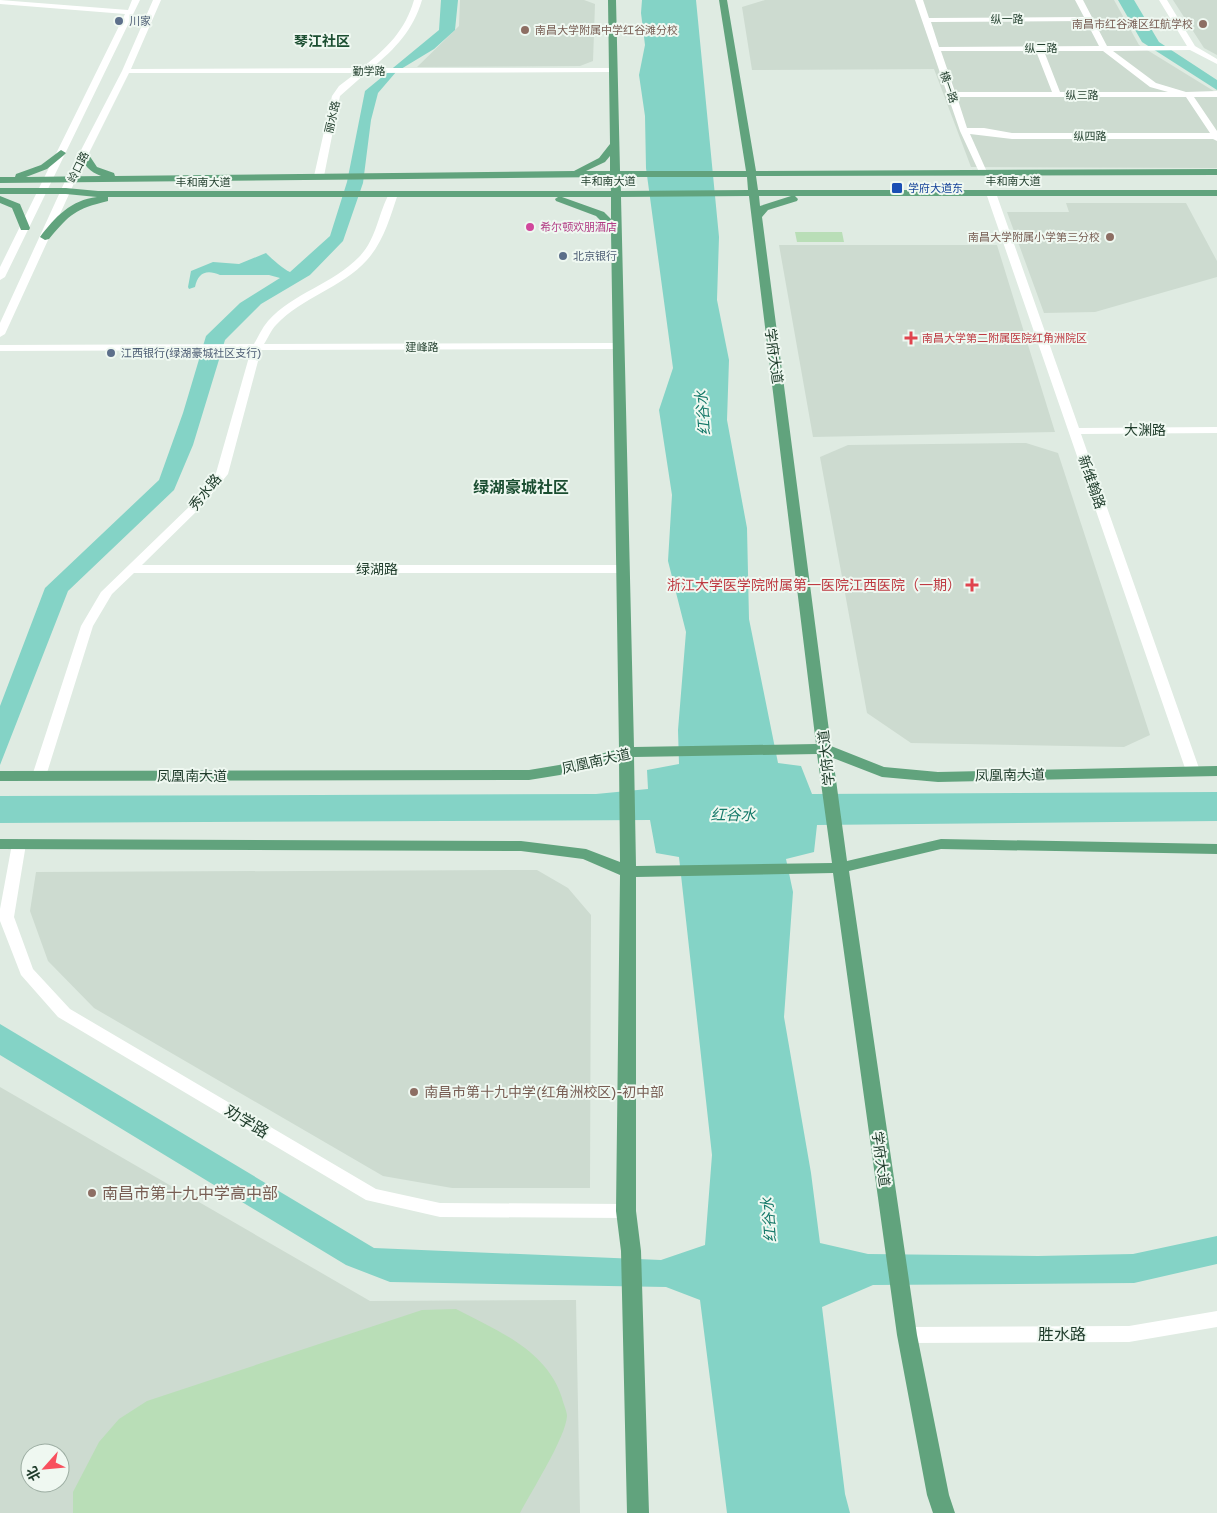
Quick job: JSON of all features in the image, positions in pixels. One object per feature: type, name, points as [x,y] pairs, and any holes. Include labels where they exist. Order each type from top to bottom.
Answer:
[{"type":"main road","points":[[612,0],[613,146],[628,832],[626,1211],[632,1291],[638,1513]]},
{"type":"main road","name":"学府大道","points":[[723,0],[748,151],[752,194],[826,749],[829,786],[894,1251],[907,1335],[938,1495],[944,1513]]},
{"type":"main road","points":[[561,174],[593,166],[602,160],[613,146]]},
{"type":"main road","points":[[748,151],[752,161],[772,170],[816,173]]},
{"type":"main road","points":[[0,179],[29,173],[44,167],[61,153]]},
{"type":"main road","points":[[84,154],[87,164],[107,175],[180,177]]},
{"type":"main road","points":[[945,172],[908,178],[901,186],[904,190],[911,192],[952,193]]},
{"type":"main road","name":"丰和南大道","points":[[0,179],[723,173],[1217,172]]},
{"type":"main road","points":[[574,174],[575,194]]},
{"type":"main road","points":[[71,179],[110,182],[169,181],[216,177]]},
{"type":"main road","points":[[132,194],[106,193],[100,190],[102,185],[110,182],[139,178]]},
{"type":"main road","name":"丰和南大道","points":[[0,191],[132,194],[1217,193]]},
{"type":"main road","points":[[45,237],[68,210],[75,206],[97,200],[178,194]]},
{"type":"main road","points":[[532,194],[583,206],[600,214],[615,229]]},
{"type":"main road","points":[[756,218],[764,208],[776,203],[828,194]]},
{"type":"main road","points":[[0,198],[16,206],[25,228]]},
{"type":"main road","name":"凤凰南大道","points":[[0,776],[530,775],[560,770],[625,752],[826,749],[853,762],[882,772],[938,777],[1217,771]]},
{"type":"main road","points":[[0,844],[521,846],[586,854],[628,872],[840,868],[941,844],[1217,850]]},
{"type":"street","points":[[50,6],[57,0]]},
{"type":"street","name":"岭口路","points":[[0,278],[136,0]]},
{"type":"street","name":"岭口路","points":[[0,334],[71,179],[126,70],[157,0]]},
{"type":"street","name":"丽水路","points":[[319,176],[336,96],[344,85],[364,71],[407,32],[413,20],[418,0]]},
{"type":"street","name":"横一路","points":[[918,0],[937,48],[964,131],[983,172]]},
{"type":"street","points":[[1079,0],[1104,48],[1153,85],[1189,95],[1216,137]]},
{"type":"street","points":[[1163,0],[1192,48],[1217,62]]},
{"type":"street","points":[[0,2],[130,12]]},
{"type":"street","name":"纵一路","points":[[926,20],[1088,19]]},
{"type":"street","name":"纵二路","points":[[937,48],[1192,48]]},
{"type":"street","points":[[1039,48],[1058,95]]},
{"type":"street","name":"勤学路","points":[[126,70],[612,70]]},
{"type":"street","name":"纵三路","points":[[952,95],[1214,94]]},
{"type":"street","name":"纵四路","points":[[964,131],[984,131],[1012,136],[1216,137]]},
{"type":"street","name":"新维翰路","points":[[991,193],[1193,771]]},
{"type":"street","name":"秀水路","points":[[39,776],[87,626],[107,592],[197,505],[222,474],[257,347],[272,323],[279,317],[298,302],[345,275],[364,258],[378,235],[394,194]]},
{"type":"street","name":"建峰路","points":[[0,348],[617,346]]},
{"type":"street","name":"大渊路","points":[[1074,431],[1217,430]]},
{"type":"street","name":"绿湖路","points":[[132,569],[622,569]]},
{"type":"street","name":"劝学路","points":[[19,844],[6,917],[26,971],[64,1013],[372,1195],[440,1210],[626,1211]]},
{"type":"street","name":"胜水路","points":[[907,1335],[1129,1334],[1217,1319]]},
{"type":"shaded area","name":"南昌大学附属中学红谷滩分校","points":[[460,0],[584,0],[595,4],[593,61],[580,66],[417,67],[459,26]]},
{"type":"shaded area","points":[[765,0],[1114,0],[1139,45],[1217,93],[1217,168],[971,167],[934,69],[752,70],[742,7]]},
{"type":"shaded area","name":"南昌市红谷滩区红航学校","points":[[1173,0],[1217,0],[1217,55],[1204,48]]},
{"type":"shaded area","name":"南昌大学附属小学第三分校","points":[[1066,203],[1186,203],[1217,261],[1217,277],[1095,312],[1044,313],[1007,212],[1069,212]]},
{"type":"shaded area","name":"南昌大学第二附属医院红角洲院区","points":[[779,245],[997,245],[1055,432],[813,437]]},
{"type":"shaded area","name":"浙江大学医学院附属第一医院江西医院（一期）","points":[[1026,443],[1058,453],[1150,735],[1124,747],[911,743],[867,713],[820,457],[848,445]]},
{"type":"shaded area","name":"南昌市第十九中学(红角洲校区)-初中部","points":[[537,870],[568,888],[591,915],[590,1188],[452,1188],[383,1176],[94,1008],[48,961],[30,911],[36,872]]},
{"type":"shaded area","name":"南昌市第十九中学高中部","points":[[0,1087],[370,1301],[576,1300],[580,1513],[0,1513]]},
{"type":"green space","points":[[795,232],[842,232],[844,242],[797,242]]},
{"type":"green space","points":[[456,1309],[503,1334],[532,1354],[555,1381],[566,1409],[567,1416],[561,1437],[520,1513],[73,1513],[73,1492],[99,1442],[119,1419],[147,1401],[422,1310]]},
{"type":"water","points":[[441,0],[458,0],[455,30],[434,49],[396,72],[378,93],[371,120],[363,183],[343,241],[310,275],[261,304],[225,340],[193,445],[174,490],[68,591],[0,765],[0,706],[45,588],[159,480],[183,413],[206,336],[240,303],[280,278],[269,275],[220,275],[207,272],[198,278],[195,287],[189,289],[191,271],[213,262],[239,264],[266,253],[290,272],[330,236],[347,182],[365,91],[439,30]]},
{"type":"water","name":"红谷水","points":[[642,0],[696,0],[719,237],[717,300],[729,360],[727,420],[747,528],[749,619],[778,763],[801,766],[812,794],[1217,792],[1217,821],[817,825],[814,852],[786,859],[793,892],[784,1017],[811,1173],[820,1243],[868,1254],[1038,1256],[1133,1254],[1217,1236],[1217,1264],[1134,1283],[873,1285],[822,1307],[845,1494],[850,1513],[727,1513],[700,1300],[666,1287],[390,1282],[346,1265],[0,1055],[0,1024],[374,1248],[661,1260],[705,1245],[712,1155],[679,857],[656,853],[650,820],[0,823],[0,796],[596,794],[648,789],[647,770],[679,764],[678,730],[686,632],[668,561],[672,495],[659,410],[673,368],[646,168],[645,116],[639,75],[645,45],[641,13]]},
{"type":"water","points":[[1118,0],[1134,0],[1159,42],[1217,80],[1217,90],[1142,42]]},
{"type":"place","name":"川家","points":[[119,21]]},
{"type":"place","name":"南昌市红谷滩区红航学校","points":[[1203,24]]},
{"type":"place","name":"南昌大学附属中学红谷滩分校","points":[[525,30]]},
{"type":"place","name":"学府大道东","points":[[897,188]]},
{"type":"place","name":"希尔顿欢朋酒店","points":[[530,227]]},
{"type":"place","name":"南昌大学附属小学第三分校","points":[[1110,237]]},
{"type":"place","name":"北京银行","points":[[563,256]]},
{"type":"place","name":"南昌大学第二附属医院红角洲院区","points":[[911,338]]},
{"type":"place","name":"江西银行(绿湖豪城社区支行)","points":[[111,353]]},
{"type":"place","name":"浙江大学医学院附属第一医院江西医院（一期）","points":[[972,585]]},
{"type":"place","name":"南昌市第十九中学(红角洲校区)-初中部","points":[[414,1092]]},
{"type":"place","name":"南昌市第十九中学高中部","points":[[92,1193]]},
{"type":"district","name":"琴江社区","points":[[322,41]]},
{"type":"district","name":"绿湖豪城社区","points":[[521,487]]}]
